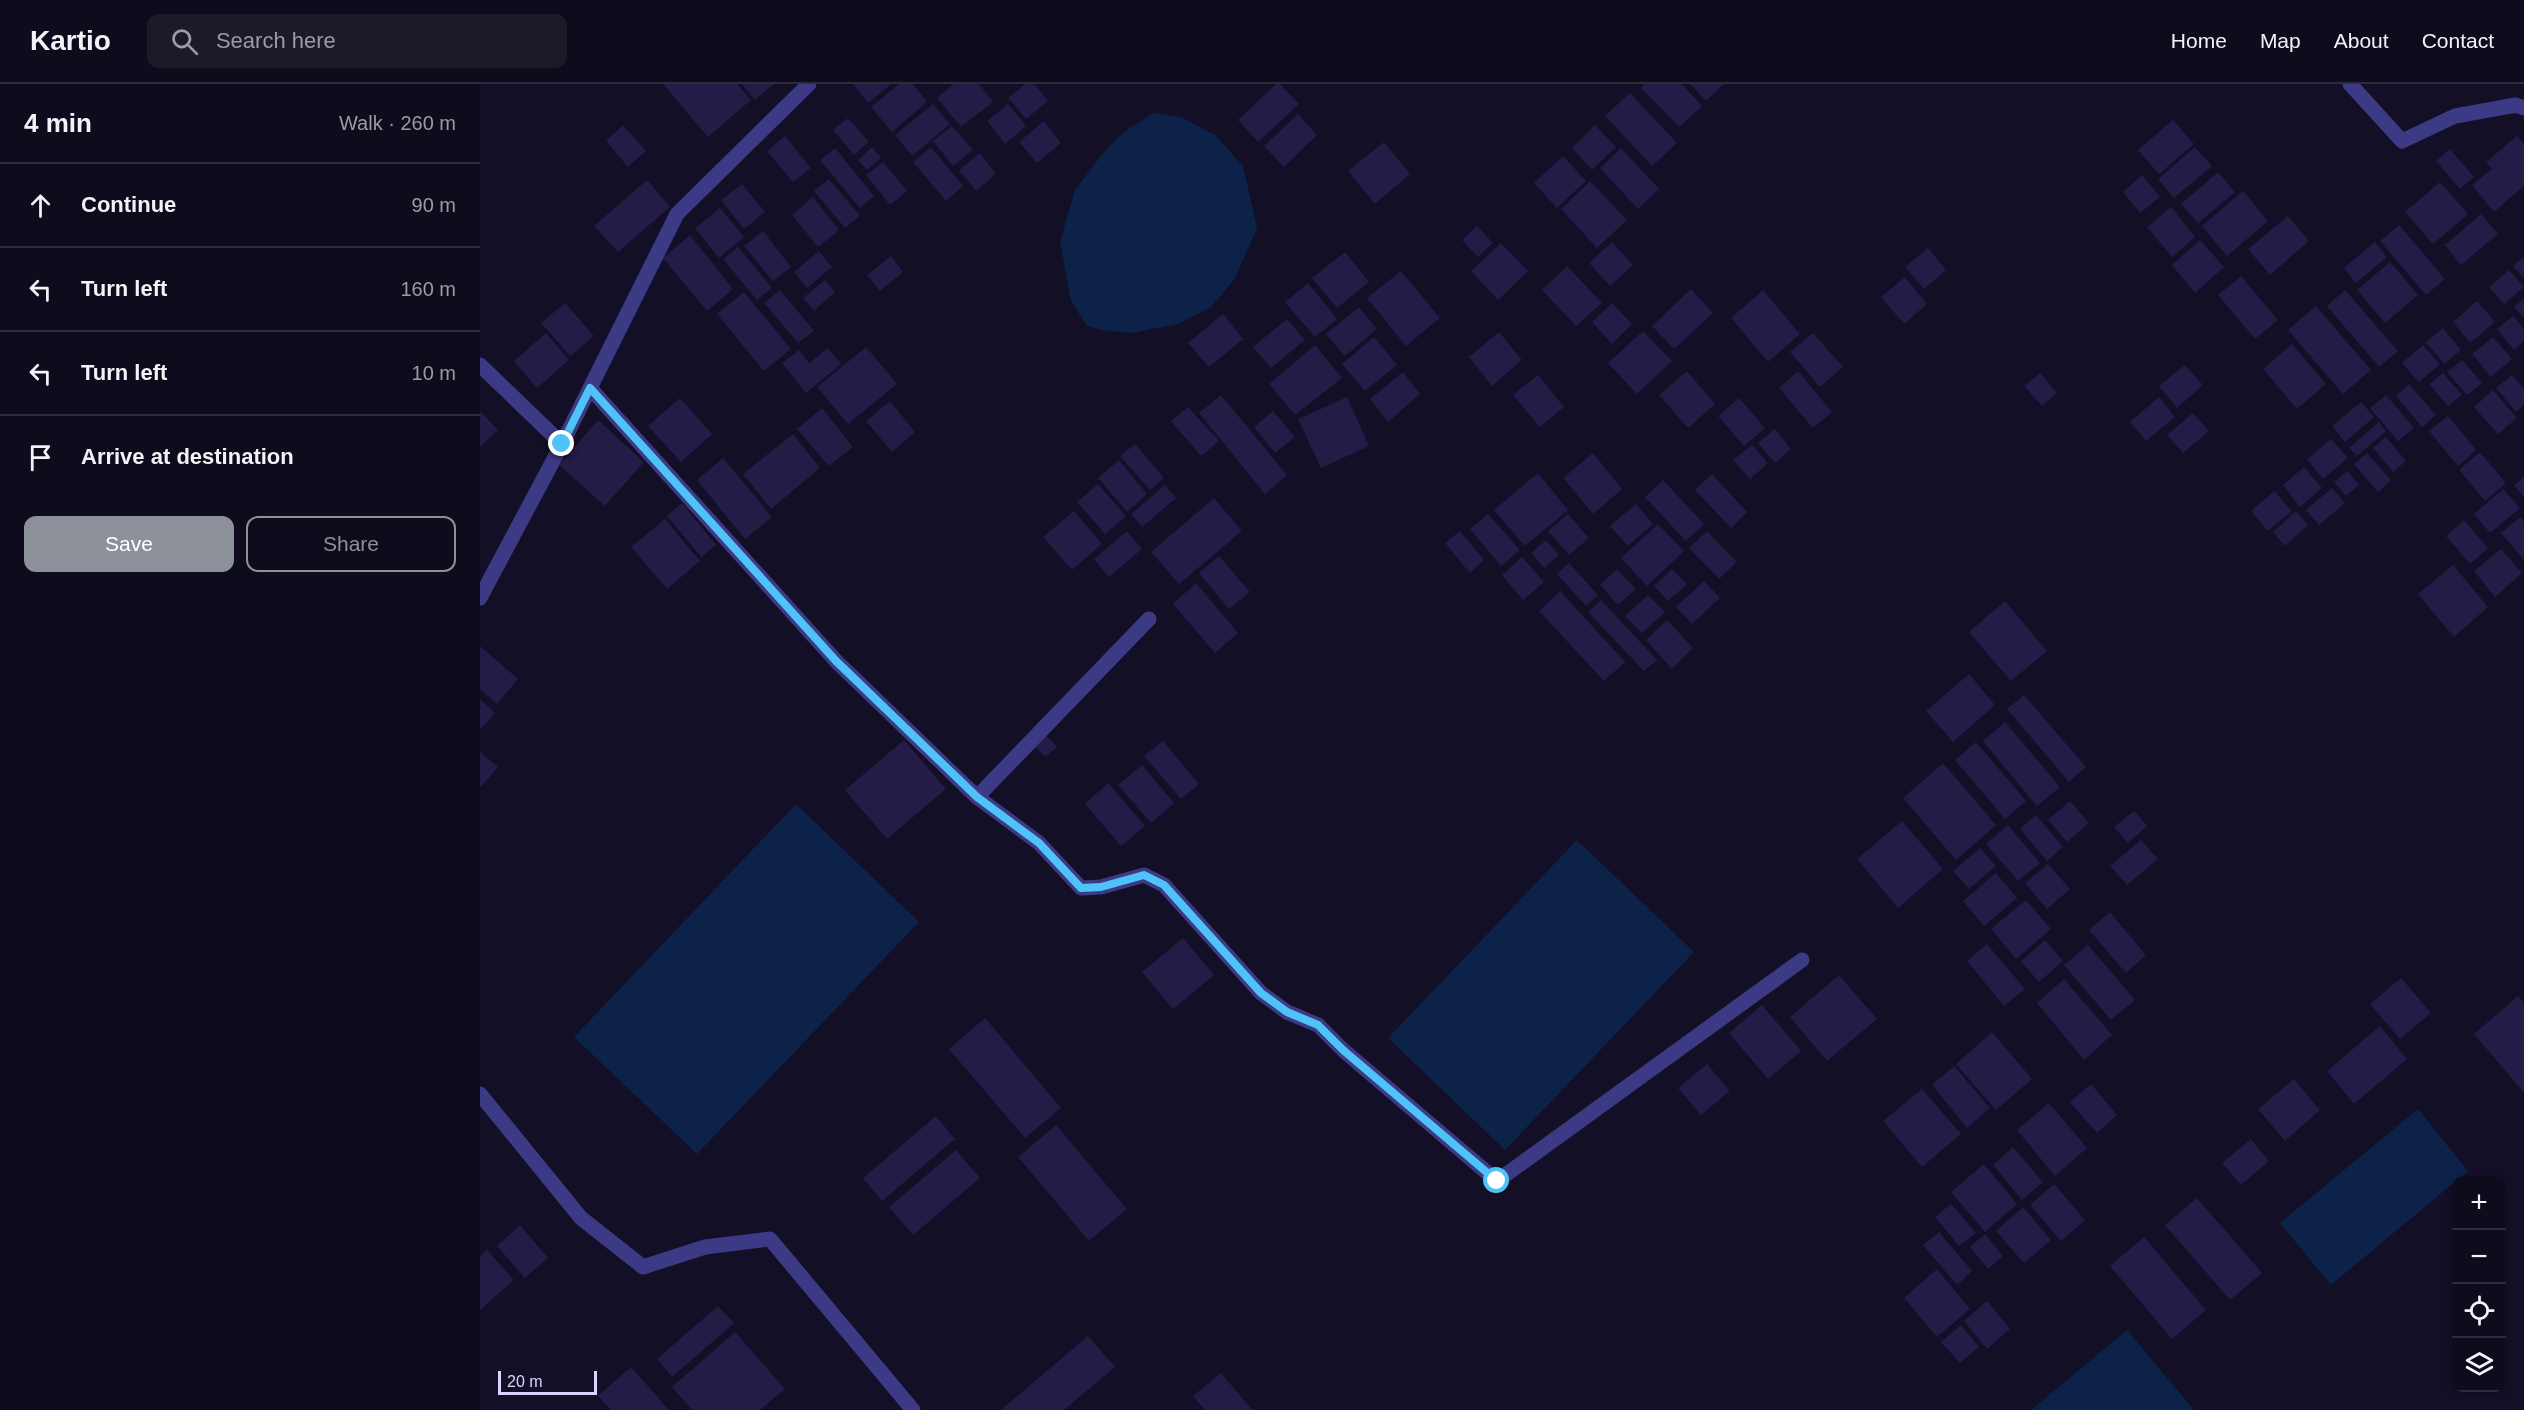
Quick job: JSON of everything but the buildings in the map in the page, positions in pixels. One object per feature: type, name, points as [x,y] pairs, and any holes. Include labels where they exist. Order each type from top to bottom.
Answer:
[{"type":"street","points":[[480,598],[562,444],[678,214],[808,84]]},
{"type":"street","points":[[2350,84],[2402,141],[2455,116],[2516,105],[2524,108]]},
{"type":"street","points":[[480,366],[562,444]]},
{"type":"street","points":[[590,388],[836,661],[977,797],[1039,843],[1081,888],[1101,887],[1144,875],[1164,885],[1261,993],[1287,1012],[1318,1025],[1343,1050],[1497,1181],[1802,960]]},
{"type":"street","points":[[977,797],[1149,619]]},
{"type":"street","points":[[480,1094],[581,1218],[643,1267],[705,1247],[770,1239],[913,1410]]},
{"type":"water","points":[[1153,113],[1183,118],[1215,135],[1243,166],[1257,228],[1234,280],[1211,307],[1178,324],[1132,333],[1101,330],[1087,326],[1071,301],[1060,242],[1075,190],[1103,153],[1124,132]]},
{"type":"water","points":[[796,804],[919,922],[697,1154],[574,1037]]},
{"type":"water","points":[[1577,840],[1694,952],[1505,1150],[1388,1038]]},
{"type":"water","points":[[2418,1109],[2468,1171],[2462,1176],[2452,1176],[2452,1184],[2331,1285],[2280,1223]]},
{"type":"water","points":[[2127,1330],[2194,1410],[2031,1410]]},
{"type":"route","points":[[562,444],[590,388],[836,661],[977,797],[1039,843],[1081,888],[1101,887],[1124,878],[1144,875],[1164,885],[1261,993],[1287,1012],[1318,1025],[1343,1050],[1497,1181]]}]
